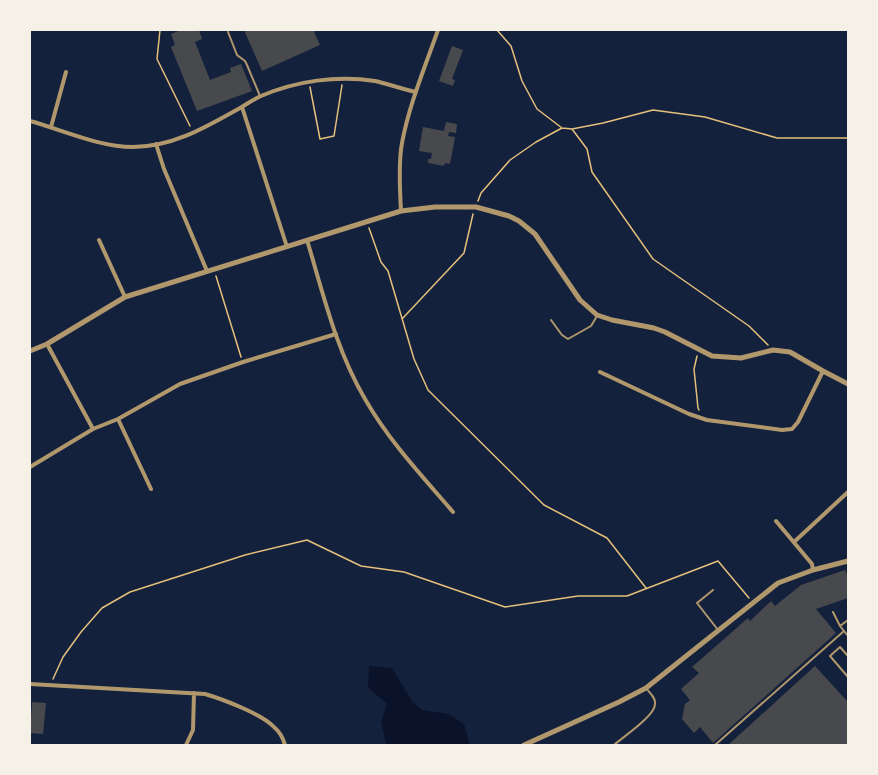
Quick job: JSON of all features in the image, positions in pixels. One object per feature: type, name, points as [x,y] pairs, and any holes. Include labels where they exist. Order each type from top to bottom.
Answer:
[{"type":"street","points":[[401,211],[400,184],[402,144],[416,92],[438,30]]},
{"type":"street","points":[[51,127],[66,72]]},
{"type":"street","points":[[30,121],[107,145],[133,147],[174,141],[194,133],[260,97],[291,86],[309,82],[343,79],[374,81],[416,92]]},
{"type":"street","points":[[242,107],[287,247]]},
{"type":"street","points":[[156,144],[164,169],[207,271]]},
{"type":"street","points":[[30,351],[47,344],[125,298],[207,271],[287,247],[367,220],[401,211],[435,207],[476,207],[509,216],[519,221],[532,231],[544,245],[580,300],[597,315],[659,330],[676,337],[712,356],[736,358],[747,357],[774,350],[790,352],[823,372],[848,384]]},
{"type":"street","points":[[99,240],[125,298]]},
{"type":"street","points":[[307,240],[336,334],[348,366],[365,399],[387,434],[453,512]]},
{"type":"street","points":[[30,467],[93,428],[118,419],[180,384],[243,362],[336,334]]},
{"type":"street","points":[[47,344],[93,428]]},
{"type":"street","points":[[600,372],[689,414],[707,420],[782,430],[792,428],[798,422],[823,372]]},
{"type":"street","points":[[118,419],[151,489]]},
{"type":"street","points":[[794,542],[848,492]]},
{"type":"street","points":[[776,521],[812,564],[813,570]]},
{"type":"street","points":[[524,745],[619,702],[646,688],[778,583],[813,570],[848,561]]},
{"type":"street","points":[[30,684],[194,693],[218,698],[260,717],[274,726],[282,736],[285,745]]},
{"type":"street","points":[[186,745],[193,730],[194,693]]},
{"type":"lane","points":[[228,32],[237,55],[245,61],[247,65],[260,97]]},
{"type":"lane","points":[[551,320],[562,336],[568,339],[591,326],[597,315]]},
{"type":"lane","points":[[713,590],[697,603],[719,631]]},
{"type":"lane","points":[[833,612],[840,626],[848,636]]},
{"type":"lane","points":[[840,626],[848,620]]},
{"type":"lane","points":[[715,745],[844,631]]},
{"type":"lane","points":[[848,656],[840,647],[830,656],[848,677]]},
{"type":"lane","points":[[614,745],[652,712],[656,703],[655,699],[646,688]]},
{"type":"path","points":[[160,30],[157,59],[194,133]]},
{"type":"path","points":[[497,30],[511,46],[522,81],[536,109],[562,128],[572,129],[603,123],[653,110],[705,118],[777,138],[848,138]]},
{"type":"path","points":[[309,82],[320,139],[334,136],[343,79]]},
{"type":"path","points":[[402,318],[464,253],[470,225],[480,193],[510,160],[536,142],[562,128]]},
{"type":"path","points":[[572,129],[587,149],[592,172],[653,259],[749,326],[774,350]]},
{"type":"path","points":[[367,220],[380,262],[388,271],[414,359],[428,390],[544,505],[607,538],[646,588]]},
{"type":"path","points":[[214,270],[243,362]]},
{"type":"path","points":[[700,350],[694,369],[698,408],[707,420]]},
{"type":"path","points":[[50,685],[63,657],[81,632],[102,608],[130,592],[245,555],[307,540],[361,566],[404,572],[505,607],[578,596],[626,596],[718,562],[753,603]]},
{"type":"water","points":[[369,666],[392,668],[412,701],[422,710],[448,714],[464,724],[470,745],[386,745],[381,721],[387,704],[368,688]]},
{"type":"building","points":[[181,30],[199,30],[202,39],[195,42],[210,80],[231,72],[230,68],[241,64],[252,91],[197,111],[171,47],[175,45],[171,34]]},
{"type":"building","points":[[244,30],[318,30],[314,32],[320,45],[262,71]]},
{"type":"building","points":[[452,46],[463,50],[452,79],[455,80],[453,86],[439,81]]},
{"type":"building","points":[[446,122],[457,124],[456,133],[449,132],[448,136],[455,137],[450,164],[445,163],[444,166],[428,163],[428,159],[431,159],[432,153],[419,151],[423,127],[444,131]]},
{"type":"building","points":[[845,570],[848,576],[848,598],[816,609],[836,633],[713,743],[700,727],[694,733],[682,719],[685,704],[690,700],[681,689],[699,673],[692,667],[748,618],[750,621],[771,601],[775,606],[801,585]]},
{"type":"building","points":[[815,666],[848,702],[848,745],[728,745]]},
{"type":"building","points":[[32,702],[46,703],[43,734],[30,733]]}]
